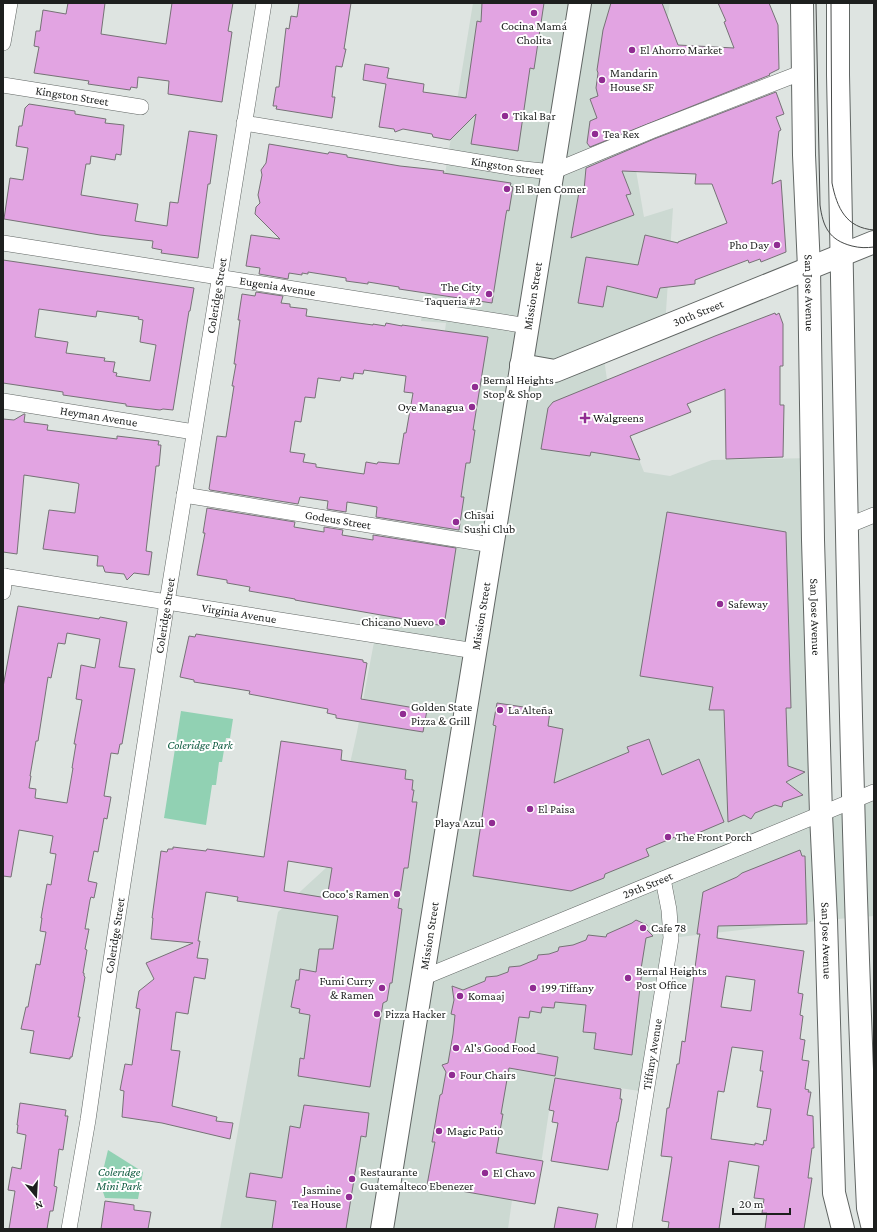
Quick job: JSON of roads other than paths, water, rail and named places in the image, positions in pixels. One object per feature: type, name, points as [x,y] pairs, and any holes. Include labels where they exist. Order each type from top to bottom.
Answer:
[{"type":"main road","name":"Mission Street","points":[[382,1229],[580,3]]},
{"type":"main road","name":"San Jose Avenue","points":[[802,3],[804,155],[809,268],[813,540],[821,814],[827,928],[834,1193],[843,1229]]},
{"type":"main road","points":[[838,3],[841,256],[852,801],[867,1066],[868,1208],[872,1229]]},
{"type":"main road","name":"30th Street","points":[[521,365],[555,371],[874,242]]},
{"type":"street","points":[[3,43],[10,3]]},
{"type":"street","name":"Coleridge Street","points":[[69,1229],[88,1120],[108,981],[194,432],[264,3]]},
{"type":"street","name":"Kingston Street","points":[[244,124],[514,168],[552,172],[803,72]]},
{"type":"street","name":"Kingston Street","points":[[3,85],[140,107]]},
{"type":"street","name":"Eugenia Avenue","points":[[3,243],[528,326]]},
{"type":"street","name":"Heyman Avenue","points":[[3,401],[194,432]]},
{"type":"street","name":"Godeus Street","points":[[184,496],[492,545]]},
{"type":"street","points":[[847,526],[874,515]]},
{"type":"street","points":[[3,592],[4,576]]},
{"type":"street","name":"Virginia Avenue","points":[[4,576],[475,650]]},
{"type":"street","name":"29th Street","points":[[422,978],[874,792]]},
{"type":"street","name":"Tiffany Avenue","points":[[624,1229],[671,938],[669,910],[664,879]]},
{"type":"tram line","points":[[816,3],[821,213],[828,232],[838,240],[855,247],[874,247]]},
{"type":"tram line","points":[[831,3],[832,183],[837,201],[844,215],[856,225],[874,230]]},
{"type":"place","name":"Cocina Mamá Cholita","points":[[534,13]]},
{"type":"place","name":"El Ahorro Market","points":[[632,50]]},
{"type":"place","name":"Mandarin House SF","points":[[602,80]]},
{"type":"place","name":"Tikal Bar","points":[[505,116]]},
{"type":"place","name":"Tea Rex","points":[[595,134]]},
{"type":"place","name":"El Buen Comer","points":[[507,189]]},
{"type":"place","name":"Pho Day","points":[[777,245]]},
{"type":"place","name":"The City Taqueria #2","points":[[489,294]]},
{"type":"place","name":"Bernal Heights Stop & Shop","points":[[475,387]]},
{"type":"place","name":"Oye Managua","points":[[472,407]]},
{"type":"place","name":"Walgreens","points":[[585,418]]},
{"type":"place","name":"Chīsai Sushi Club","points":[[456,522]]},
{"type":"place","name":"Safeway","points":[[720,604]]},
{"type":"place","name":"Chicano Nuevo","points":[[442,622]]},
{"type":"place","name":"La Alteña","points":[[500,710]]},
{"type":"place","name":"Golden State Pizza & Grill","points":[[403,714]]},
{"type":"place","name":"El Paisa","points":[[530,809]]},
{"type":"place","name":"Playa Azul","points":[[492,823]]},
{"type":"place","name":"The Front Porch","points":[[668,837]]},
{"type":"place","name":"Coco's Ramen","points":[[397,894]]},
{"type":"place","name":"Cafe 78","points":[[643,928]]},
{"type":"place","name":"Bernal Heights Post Office","points":[[628,978]]},
{"type":"place","name":"Fumi Curry & Ramen","points":[[382,988]]},
{"type":"place","name":"199 Tiffany","points":[[533,988]]},
{"type":"place","name":"Komaaj","points":[[460,996]]},
{"type":"place","name":"Pizza Hacker","points":[[377,1014]]},
{"type":"place","name":"Al's Good Food","points":[[456,1048]]},
{"type":"place","name":"Four Chairs","points":[[452,1075]]},
{"type":"place","name":"Magic Patio","points":[[439,1131]]},
{"type":"place","name":"El Chavo","points":[[485,1173]]},
{"type":"place","name":"Restaurante Guatemalteco Ebenezer","points":[[352,1179]]},
{"type":"place","name":"Jasmine Tea House","points":[[349,1197]]},
{"type":"park label","name":"Coleridge Park","points":[[200,745]]},
{"type":"park label","name":"Coleridge Mini Park","points":[[119,1179]]}]
